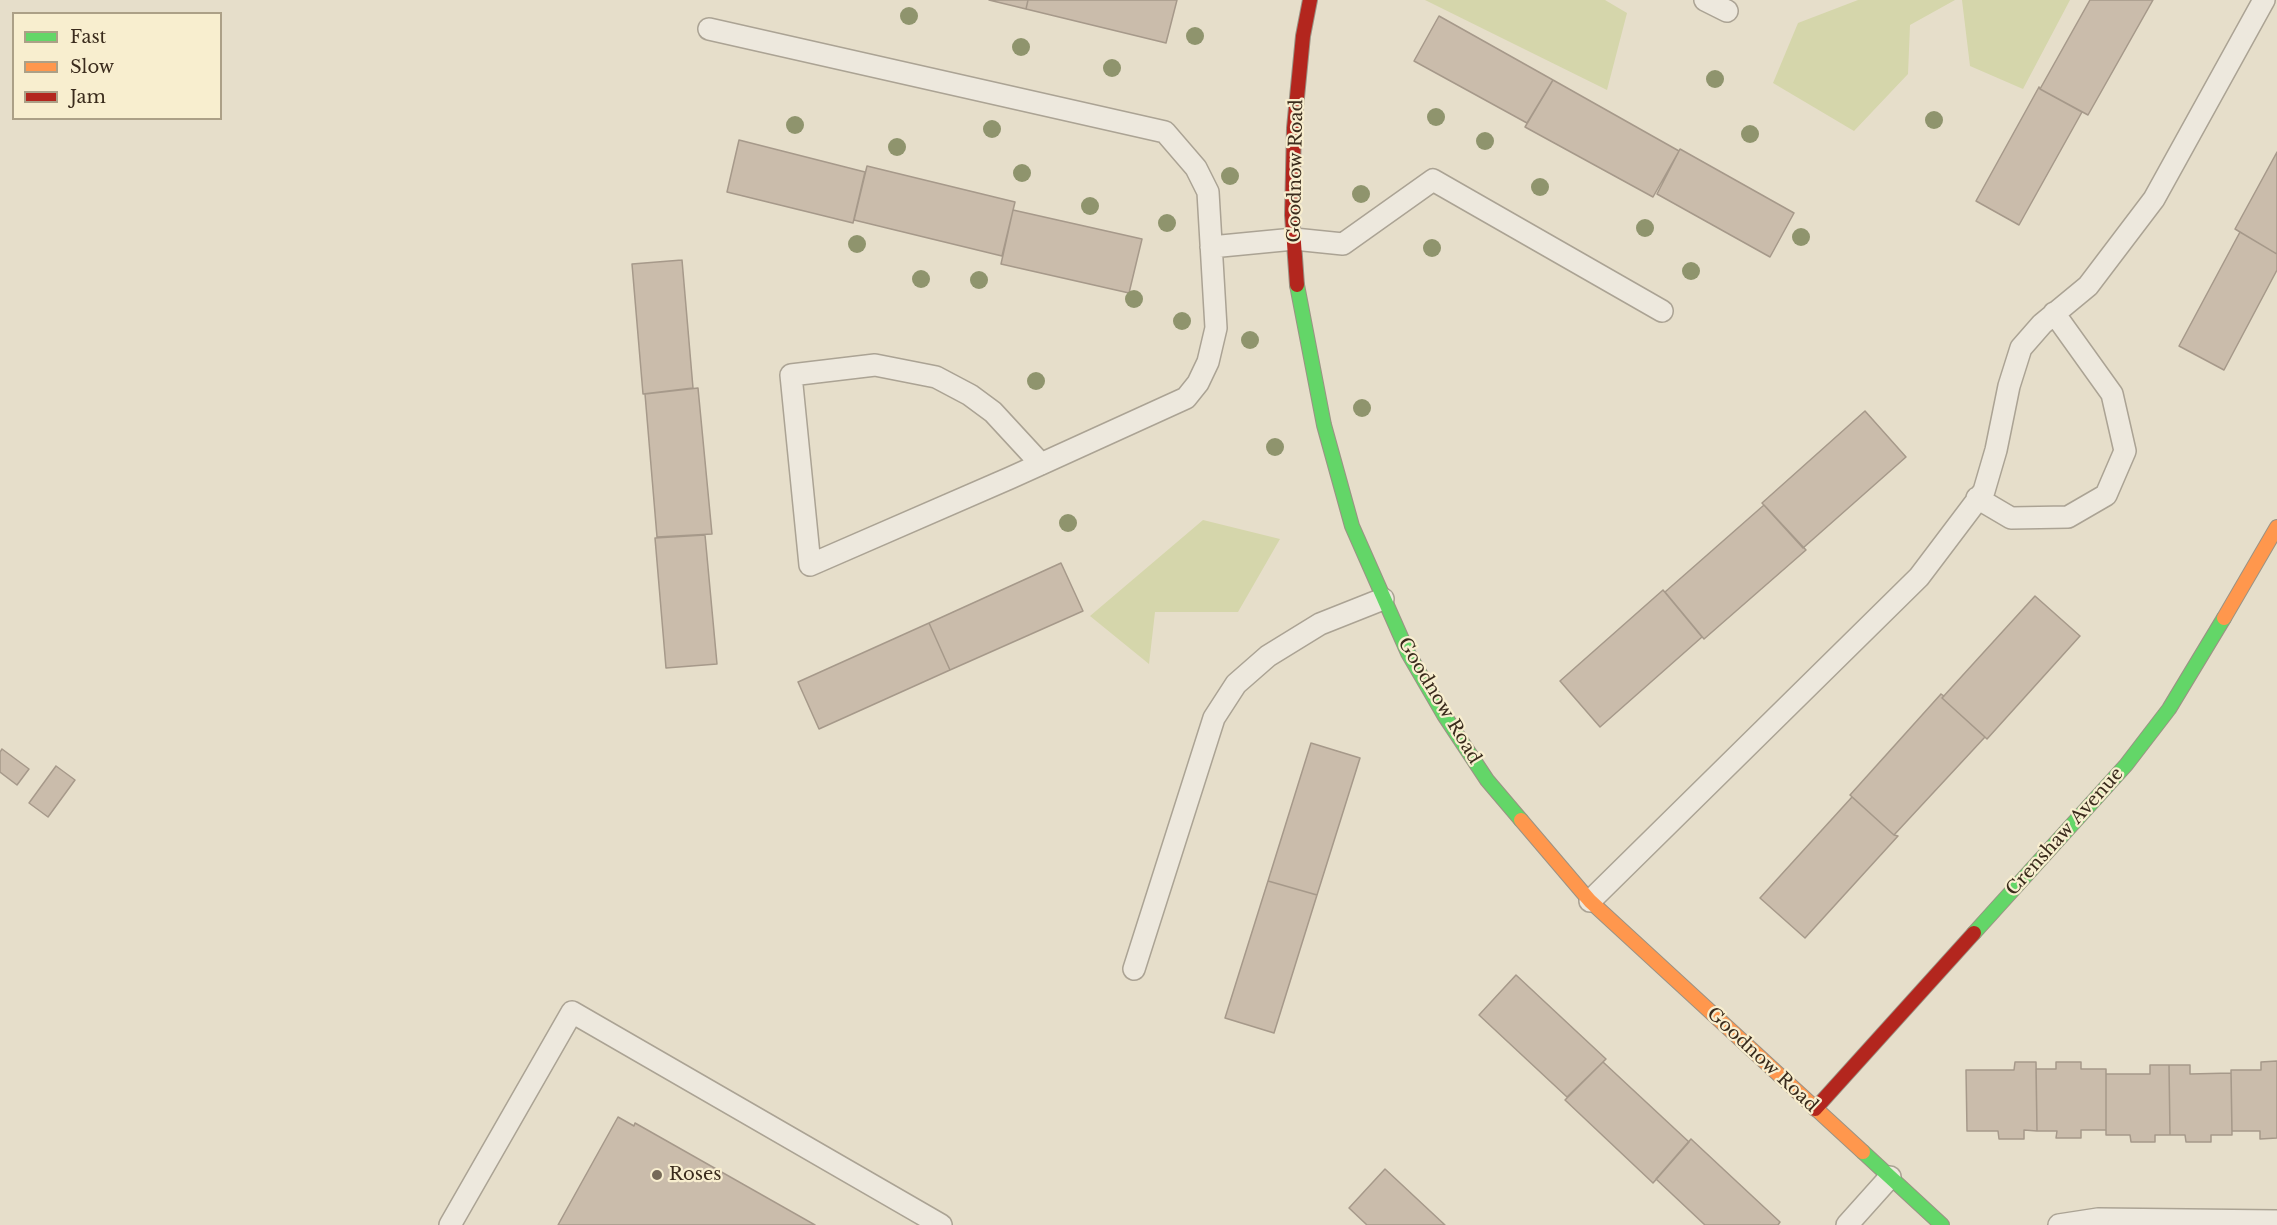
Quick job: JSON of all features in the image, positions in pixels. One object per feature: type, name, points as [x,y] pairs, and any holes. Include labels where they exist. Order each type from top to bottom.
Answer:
[{"type":"street","name":"Goodnow Road","points":[[1310,0],[1294,128],[1292,215],[1298,297],[1324,425],[1352,526],[1408,653],[1487,780],[1590,901],[1942,1225]]},
{"type":"street","name":"Crenshaw Avenue","points":[[1815,1109],[2126,765],[2169,709],[2277,527]]},
{"type":"lane","points":[[1705,0],[1727,11]]},
{"type":"lane","points":[[1590,901],[1919,577],[1984,490],[2009,386],[2021,348],[2054,313],[2088,286],[2154,199],[2264,0]]},
{"type":"lane","points":[[709,29],[1165,132],[1196,168],[1208,192],[1216,328],[1208,362],[1198,383],[1186,398],[1041,464],[810,566],[791,375],[875,365],[936,377],[970,395],[993,412],[1041,464]]},
{"type":"lane","points":[[1211,247],[1294,239],[1343,244],[1433,180],[1662,311]]},
{"type":"lane","points":[[1977,498],[2011,518],[2068,517],[2106,495],[2125,451],[2112,394],[2054,313]]},
{"type":"lane","points":[[1134,969],[1214,718],[1236,684],[1268,656],[1320,624],[1383,599]]},
{"type":"lane","points":[[450,1225],[572,1012],[941,1225]]},
{"type":"lane","points":[[1847,1225],[1890,1177]]},
{"type":"lane","points":[[2059,1225],[2098,1219],[2277,1221]]},
{"type":"green space","points":[[1425,0],[1605,0],[1627,13],[1607,90]]},
{"type":"green space","points":[[1858,0],[1955,0],[1910,25],[1908,74],[1854,131],[1773,83],[1798,23]]},
{"type":"green space","points":[[1962,0],[2070,0],[2023,89],[1970,66]]},
{"type":"green space","points":[[1203,520],[1280,539],[1238,612],[1155,612],[1149,664],[1090,616]]},
{"type":"building","points":[[989,0],[1028,0],[1026,9]]},
{"type":"building","points":[[1028,0],[1177,0],[1166,43],[1026,9]]},
{"type":"building","points":[[2090,0],[2153,0],[2088,115],[2040,89]]},
{"type":"building","points":[[1439,16],[1553,80],[1527,123],[1414,61]]},
{"type":"building","points":[[1553,80],[1679,151],[1653,197],[1525,127]]},
{"type":"building","points":[[2039,87],[2082,112],[2019,225],[1976,201]]},
{"type":"building","points":[[739,140],[865,172],[853,223],[727,192]]},
{"type":"building","points":[[1680,149],[1794,213],[1770,257],[1657,194]]},
{"type":"building","points":[[2277,152],[2277,254],[2235,229]]},
{"type":"building","points":[[867,166],[1015,202],[1002,256],[854,220]]},
{"type":"building","points":[[1013,210],[1142,239],[1129,293],[1001,264]]},
{"type":"building","points":[[2240,232],[2277,254],[2277,270],[2224,370],[2179,346]]},
{"type":"building","points":[[682,260],[693,388],[643,394],[632,264]]},
{"type":"building","points":[[698,388],[712,534],[657,537],[645,394]]},
{"type":"building","points":[[1865,411],[1906,457],[1803,548],[1762,503]]},
{"type":"building","points":[[1764,505],[1806,550],[1704,639],[1665,592]]},
{"type":"building","points":[[705,535],[717,664],[666,668],[655,538]]},
{"type":"building","points":[[1061,563],[1083,611],[950,670],[929,623]]},
{"type":"building","points":[[1663,590],[1702,637],[1600,727],[1560,681]]},
{"type":"building","points":[[2035,596],[2080,636],[1987,739],[1942,698]]},
{"type":"building","points":[[929,623],[950,670],[819,729],[798,682]]},
{"type":"building","points":[[1941,694],[1944,696],[1942,698],[1985,737],[1894,835],[1850,795]]},
{"type":"building","points":[[1311,743],[1360,758],[1317,895],[1268,881]]},
{"type":"building","points":[[2,749],[29,769],[17,785],[0,772]]},
{"type":"building","points":[[56,766],[75,780],[48,817],[29,803]]},
{"type":"building","points":[[1852,797],[1894,835],[1898,836],[1805,938],[1760,898]]},
{"type":"building","points":[[1268,881],[1317,895],[1274,1033],[1225,1018]]},
{"type":"building","points":[[1516,975],[1606,1059],[1567,1097],[1479,1015]]},
{"type":"building","points":[[2277,1061],[2277,1138],[2260,1139],[2260,1131],[2232,1131],[2231,1070],[2261,1070],[2261,1062]]},
{"type":"building","points":[[1603,1062],[1689,1142],[1653,1183],[1565,1100]]},
{"type":"building","points":[[2015,1062],[2036,1062],[2037,1131],[2024,1130],[2024,1139],[1999,1139],[1998,1131],[1967,1131],[1966,1070],[2014,1070]]},
{"type":"building","points":[[2056,1062],[2081,1062],[2081,1069],[2106,1069],[2106,1130],[2081,1130],[2081,1138],[2056,1138],[2057,1131],[2037,1131],[2036,1069],[2056,1069]]},
{"type":"building","points":[[2150,1065],[2169,1065],[2170,1135],[2155,1135],[2155,1142],[2131,1142],[2130,1135],[2106,1135],[2106,1074],[2150,1074]]},
{"type":"building","points":[[2169,1065],[2190,1065],[2190,1074],[2231,1073],[2232,1135],[2211,1135],[2211,1142],[2186,1142],[2185,1135],[2170,1135]]},
{"type":"building","name":"Roses","points":[[618,1117],[634,1126],[635,1123],[815,1225],[558,1225]]},
{"type":"building","points":[[1691,1139],[1780,1222],[1778,1225],[1705,1225],[1656,1179]]},
{"type":"building","points":[[1385,1169],[1445,1225],[1367,1225],[1349,1208]]},
{"type":"traffic: fast","points":[[1297,285],[1324,425],[1352,526],[1408,653],[1444,715],[1487,780],[1521,820]]},
{"type":"traffic: fast","points":[[1974,933],[2126,765],[2169,709],[2224,618]]},
{"type":"traffic: fast","points":[[1863,1152],[1942,1225]]},
{"type":"traffic: slow","points":[[2224,618],[2277,527]]},
{"type":"traffic: slow","points":[[1521,820],[1590,901],[1863,1152]]},
{"type":"traffic: jam","points":[[1297,285],[1292,215],[1294,128],[1303,36],[1310,0]]},
{"type":"traffic: jam","points":[[1815,1109],[1974,933]]},
{"type":"place","name":"Roses","points":[[657,1175]]}]
